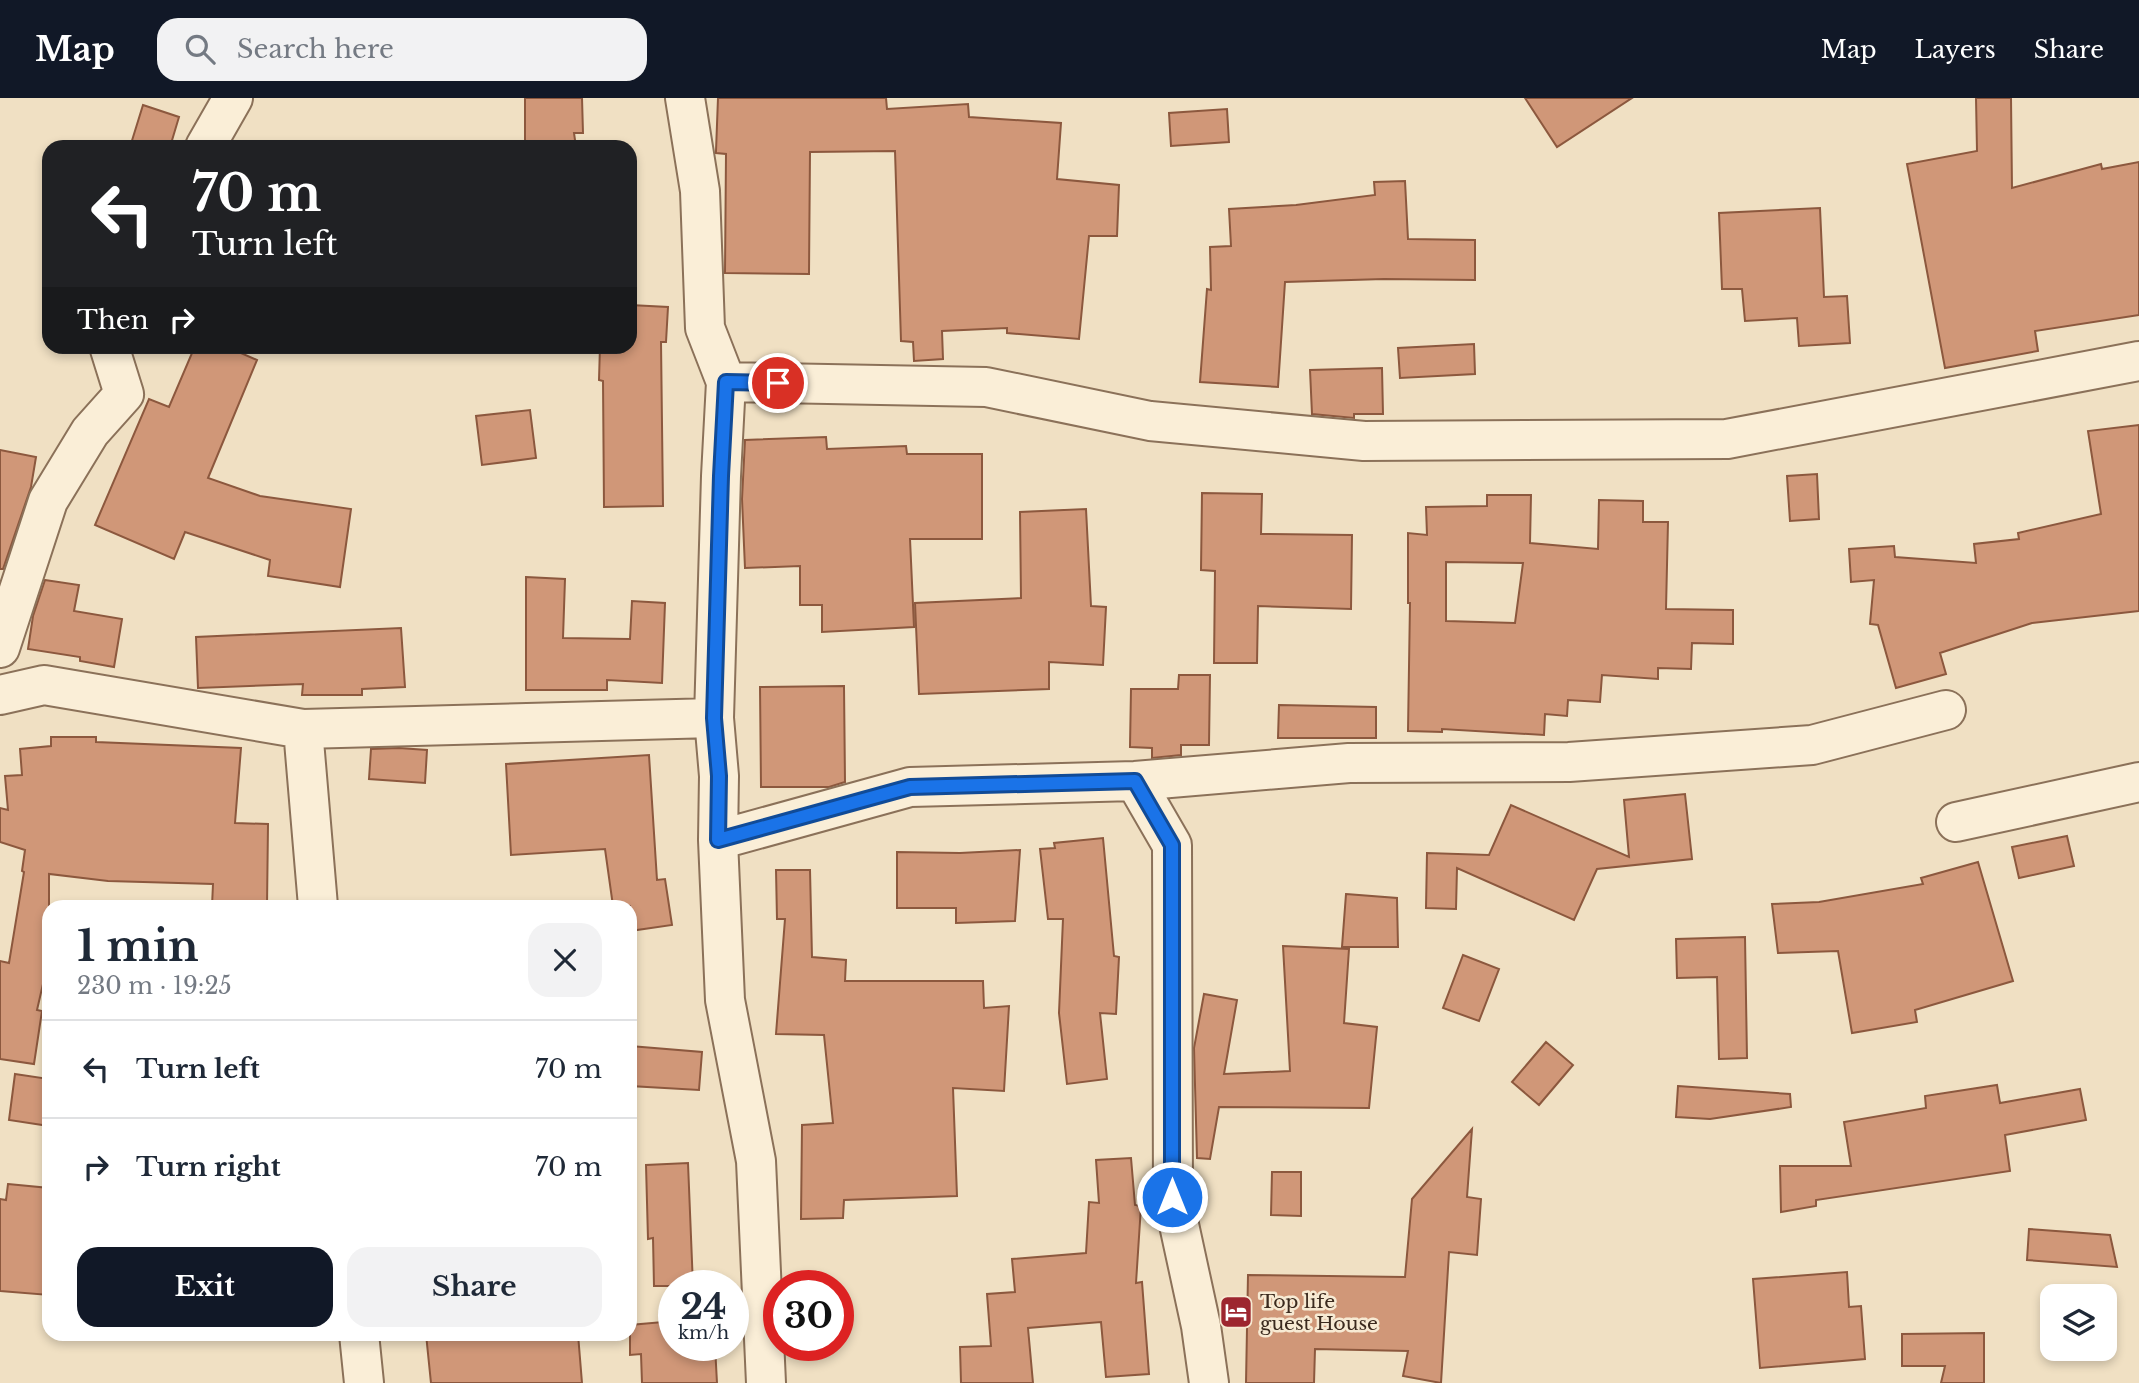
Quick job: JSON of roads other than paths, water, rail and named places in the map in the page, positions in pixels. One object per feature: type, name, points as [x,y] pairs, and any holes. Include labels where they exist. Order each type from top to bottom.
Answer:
[{"type":"street","points":[[209,140],[233,98]]},
{"type":"street","points":[[685,98],[700,191],[705,328],[726,382],[714,718],[719,776],[718,840],[724,1000],[756,1161],[766,1383]]},
{"type":"street","points":[[0,648],[48,501],[90,432],[124,394],[112,354]]},
{"type":"street","points":[[726,382],[986,387],[1150,421],[1364,441],[1727,439],[2139,360]]},
{"type":"street","points":[[0,695],[44,685],[303,729],[714,718]]},
{"type":"street","points":[[718,840],[910,787],[1135,781],[1349,763],[1569,762],[1812,745],[1946,710]]},
{"type":"street","points":[[303,729],[317,900]]},
{"type":"street","points":[[1135,781],[1172,845],[1172,1197],[1201,1326],[1209,1383]]},
{"type":"street","points":[[1956,822],[2139,782]]},
{"type":"street","points":[[360,1341],[364,1383]]},
{"type":"place","name":"Top life guest House","points":[[1236,1312]]}]
